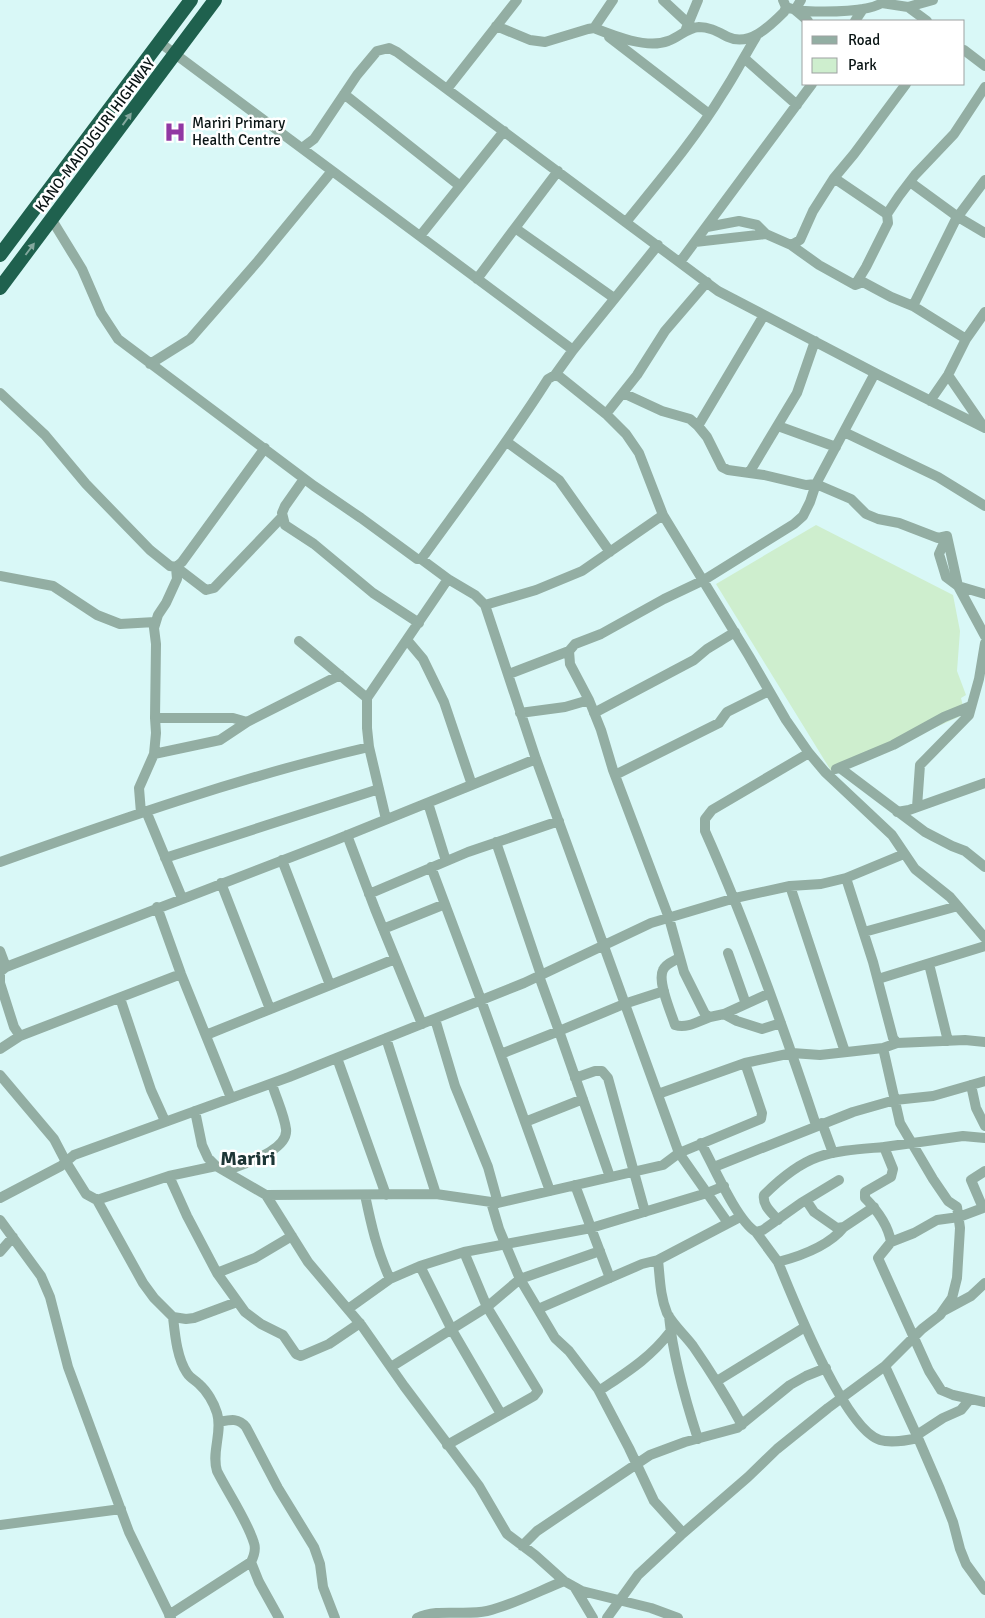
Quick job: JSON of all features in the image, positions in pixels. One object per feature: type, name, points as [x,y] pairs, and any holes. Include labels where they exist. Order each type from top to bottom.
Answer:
[{"type":"highway","name":"KANO-MAIDUGURI HIGHWAY","points":[[0,255],[191,0]]},
{"type":"highway","name":"KANO-MAIDUGURI HIGHWAY","points":[[0,288],[215,0]]},
{"type":"street","points":[[447,89],[517,0]]},
{"type":"street","points":[[598,30],[613,0]]},
{"type":"street","points":[[496,26],[530,40],[545,42],[588,28],[642,43],[664,43],[675,39],[689,27],[698,0]]},
{"type":"street","points":[[626,222],[679,156],[709,114],[756,37],[788,6],[801,0]]},
{"type":"street","points":[[908,8],[933,0]]},
{"type":"street","points":[[666,1],[689,27],[712,28],[735,39],[756,37]]},
{"type":"street","points":[[788,6],[817,12],[863,9],[884,2],[908,8],[926,20]]},
{"type":"street","points":[[788,6],[807,20]]},
{"type":"street","points":[[856,20],[863,9]]},
{"type":"street","points":[[598,30],[709,114]]},
{"type":"street","points":[[159,42],[573,350]]},
{"type":"street","points":[[302,148],[314,139],[344,94],[377,51],[389,48],[504,131],[718,291],[875,373],[984,427]]},
{"type":"street","points":[[965,51],[985,66]]},
{"type":"street","points":[[744,58],[797,105]]},
{"type":"street","points":[[680,262],[811,85]]},
{"type":"street","points":[[791,245],[800,240],[814,211],[834,178],[905,85]]},
{"type":"street","points":[[855,285],[885,229],[888,222],[888,214],[910,182],[950,139],[985,87]]},
{"type":"street","points":[[344,94],[460,186]]},
{"type":"street","points":[[420,236],[504,131]]},
{"type":"street","points":[[150,364],[190,339],[332,171]]},
{"type":"street","points":[[477,279],[558,171]]},
{"type":"street","points":[[834,178],[888,214]]},
{"type":"street","points":[[913,306],[958,216],[985,180]]},
{"type":"street","points":[[910,182],[985,233]]},
{"type":"street","points":[[52,220],[82,269],[101,313],[118,339],[304,479],[361,518],[409,555],[421,559],[448,579],[475,594],[485,605],[536,759],[679,1153],[728,1223]]},
{"type":"street","points":[[706,227],[739,221],[757,225],[766,234],[791,245],[819,265],[855,285]]},
{"type":"street","points":[[515,228],[614,298]]},
{"type":"street","points":[[695,242],[766,234]]},
{"type":"street","points":[[421,559],[507,442],[548,379],[555,375],[614,298],[658,245]]},
{"type":"street","points":[[606,414],[638,375],[665,331],[707,282]]},
{"type":"street","points":[[855,285],[862,282],[913,306],[966,339]]},
{"type":"street","points":[[930,400],[948,375],[966,339],[985,312]]},
{"type":"street","points":[[698,426],[764,315]]},
{"type":"street","points":[[749,473],[797,393],[815,342]]},
{"type":"street","points":[[509,674],[569,651],[575,644],[601,634],[664,599],[704,580],[776,536],[803,516],[816,484],[875,373]]},
{"type":"street","points":[[555,375],[606,414],[626,434],[639,454],[663,515],[704,580],[786,720],[809,753],[825,772],[892,836],[915,869],[950,897],[985,938]]},
{"type":"street","points":[[948,375],[984,427]]},
{"type":"street","points":[[0,393],[46,434],[86,484],[150,550],[206,590],[214,588],[282,517],[285,506],[304,479]]},
{"type":"street","points":[[623,393],[662,411],[690,420],[698,426],[714,449],[722,467],[728,470],[806,485],[816,484],[851,500],[866,514],[878,519],[899,523],[938,538],[947,536],[939,554],[946,577],[958,586],[985,594]]},
{"type":"street","points":[[778,426],[836,447]]},
{"type":"street","points":[[844,432],[938,477],[985,506]]},
{"type":"street","points":[[507,442],[559,480],[610,552]]},
{"type":"street","points":[[176,567],[182,562],[265,448]]},
{"type":"street","points":[[485,605],[536,590],[582,571],[663,515]]},
{"type":"street","points":[[282,517],[285,525],[314,544],[373,593],[419,623]]},
{"type":"street","points":[[176,567],[177,579],[166,604],[158,615],[154,628],[156,644],[156,733],[154,754],[139,788],[143,812],[182,898]]},
{"type":"street","points":[[0,576],[53,586],[97,615],[120,624],[156,622]]},
{"type":"street","points":[[386,819],[369,747],[367,698],[448,579]]},
{"type":"street","points":[[958,586],[985,636]]},
{"type":"street","points":[[594,712],[694,660],[706,649],[734,632]]},
{"type":"street","points":[[407,640],[423,659],[444,702],[472,785]]},
{"type":"street","points":[[299,641],[367,698]]},
{"type":"street","points":[[917,807],[920,765],[970,715],[985,643]]},
{"type":"street","points":[[569,651],[570,664],[594,712],[615,775],[669,918],[684,972],[705,1014],[710,1017]]},
{"type":"street","points":[[154,754],[220,740],[247,722],[340,675]]},
{"type":"street","points":[[615,775],[719,723],[727,712],[769,691]]},
{"type":"street","points":[[825,772],[840,768],[893,744],[985,696]]},
{"type":"street","points":[[520,713],[565,707],[589,700]]},
{"type":"street","points":[[155,718],[233,718],[247,722]]},
{"type":"street","points":[[0,862],[143,812],[314,760],[369,747]]},
{"type":"street","points":[[809,753],[712,810],[705,819],[705,831],[735,898],[780,1024],[819,1124],[833,1153]]},
{"type":"street","points":[[20,1036],[14,1027],[0,983],[0,972],[6,967],[157,907],[348,835],[536,759]]},
{"type":"street","points":[[840,768],[925,832],[965,851],[985,867]]},
{"type":"street","points":[[897,812],[917,807],[985,783]]},
{"type":"street","points":[[165,858],[379,789]]},
{"type":"street","points":[[428,803],[446,861]]},
{"type":"street","points":[[369,894],[446,861],[559,821]]},
{"type":"street","points":[[348,835],[369,894],[422,1024]]},
{"type":"street","points":[[496,842],[610,1177]]},
{"type":"street","points":[[0,1198],[61,1166],[74,1155],[272,1084],[435,1019],[540,975],[651,923],[735,898],[790,886],[821,884],[846,878],[904,854]]},
{"type":"street","points":[[282,860],[330,985]]},
{"type":"street","points":[[431,867],[550,1191]]},
{"type":"street","points":[[846,878],[878,979],[893,1038],[897,1043]]},
{"type":"street","points":[[221,883],[270,1009]]},
{"type":"street","points":[[790,886],[845,1052]]},
{"type":"street","points":[[383,929],[445,904]]},
{"type":"street","points":[[864,932],[958,906]]},
{"type":"street","points":[[157,907],[231,1098]]},
{"type":"street","points":[[878,979],[985,946]]},
{"type":"street","points":[[0,951],[6,967]]},
{"type":"street","points":[[728,953],[746,1004]]},
{"type":"street","points":[[679,958],[663,969],[660,981],[675,1025],[680,1027],[724,1014],[770,993]]},
{"type":"street","points":[[206,1035],[395,959]]},
{"type":"street","points":[[929,964],[948,1040]]},
{"type":"street","points":[[0,1049],[20,1036],[182,974]]},
{"type":"street","points":[[501,1054],[624,1004],[664,991]]},
{"type":"street","points":[[120,998],[151,1090],[166,1121]]},
{"type":"street","points":[[724,1014],[737,1021],[762,1029],[780,1024]]},
{"type":"street","points":[[435,1019],[455,1086],[488,1167],[499,1229],[520,1279],[555,1338],[569,1351],[599,1391],[654,1501],[683,1533]]},
{"type":"street","points":[[386,1038],[436,1194]]},
{"type":"street","points":[[658,1094],[745,1063],[792,1053],[820,1055],[883,1048],[897,1043],[948,1040],[985,1042]]},
{"type":"street","points":[[883,1048],[900,1123],[933,1179],[948,1200],[957,1207],[960,1228],[957,1278],[952,1298],[944,1311]]},
{"type":"street","points":[[337,1058],[386,1195]]},
{"type":"street","points":[[266,1195],[436,1194],[495,1202],[663,1165],[679,1153],[761,1119],[762,1113],[745,1063]]},
{"type":"street","points":[[575,1078],[595,1071],[602,1071],[608,1078],[645,1212]]},
{"type":"street","points":[[0,1075],[54,1139],[86,1194],[97,1200],[143,1283],[154,1298],[174,1317],[186,1319],[194,1318],[237,1302]]},
{"type":"street","points":[[714,1167],[852,1112],[895,1100],[933,1096],[985,1081]]},
{"type":"street","points":[[226,1171],[274,1150],[284,1141],[286,1130],[272,1084]]},
{"type":"street","points":[[971,1085],[976,1108],[985,1126]]},
{"type":"street","points":[[525,1122],[583,1099]]},
{"type":"street","points":[[195,1111],[202,1145],[208,1158],[216,1166],[266,1195],[308,1262],[360,1323],[447,1445],[479,1486],[507,1534],[574,1588],[594,1618]]},
{"type":"street","points":[[778,1220],[765,1205],[764,1195],[800,1166],[817,1157],[833,1153],[963,1136],[985,1138]]},
{"type":"street","points":[[701,1143],[740,1217],[756,1232],[778,1262],[805,1327],[841,1399],[861,1426],[881,1440],[907,1441],[918,1436],[943,1418],[961,1410],[970,1399]]},
{"type":"street","points":[[884,1147],[893,1169],[891,1176],[865,1192],[865,1198],[874,1207],[889,1231],[891,1242]]},
{"type":"street","points":[[97,1200],[169,1176],[216,1166]]},
{"type":"street","points":[[985,1171],[971,1180],[983,1208],[959,1217],[937,1220],[914,1233],[891,1242],[878,1258],[929,1371],[941,1390],[953,1395],[985,1402]]},
{"type":"street","points":[[169,1176],[187,1216],[217,1273],[237,1302],[245,1312],[283,1336],[296,1354],[301,1356],[329,1344],[360,1323]]},
{"type":"street","points":[[756,1232],[763,1230],[839,1180]]},
{"type":"street","points":[[575,1185],[610,1278]]},
{"type":"street","points":[[348,1309],[390,1279],[420,1266],[464,1252],[591,1228],[707,1193],[724,1186]]},
{"type":"street","points":[[365,1195],[380,1259],[390,1279]]},
{"type":"street","points":[[806,1200],[814,1212],[826,1222],[837,1228],[844,1227]]},
{"type":"street","points":[[778,1262],[814,1250],[874,1207]]},
{"type":"street","points":[[538,1309],[642,1264],[658,1260],[740,1217]]},
{"type":"street","points":[[0,1220],[41,1276],[50,1297],[68,1367],[132,1540],[170,1617],[251,1562],[254,1555],[254,1544],[215,1464],[219,1422],[212,1402],[204,1388],[188,1375],[185,1369],[177,1342],[174,1317]]},
{"type":"street","points":[[217,1273],[255,1258],[292,1236]]},
{"type":"street","points":[[0,1252],[13,1237]]},
{"type":"street","points":[[391,1367],[487,1307],[520,1279],[600,1251]]},
{"type":"street","points":[[447,1445],[534,1396],[538,1391],[487,1307],[464,1252]]},
{"type":"street","points":[[658,1260],[661,1289],[668,1315],[670,1332],[689,1413],[698,1438]]},
{"type":"street","points":[[420,1266],[452,1330],[501,1414]]},
{"type":"street","points":[[606,1618],[638,1575],[777,1449],[885,1366],[944,1311],[971,1296],[985,1282]]},
{"type":"street","points":[[668,1315],[688,1339],[717,1381],[742,1425]]},
{"type":"street","points":[[717,1381],[805,1327]]},
{"type":"street","points":[[599,1391],[642,1363],[661,1345],[670,1332]]},
{"type":"street","points":[[885,1366],[918,1436],[953,1522],[966,1564],[985,1590]]},
{"type":"street","points":[[522,1546],[545,1525],[659,1450],[729,1431],[742,1425],[790,1386],[806,1376],[826,1368]]},
{"type":"street","points":[[219,1422],[234,1420],[242,1422],[246,1427],[278,1488],[314,1547],[320,1564],[323,1587],[335,1618]]},
{"type":"street","points":[[0,1526],[121,1509]]},
{"type":"street","points":[[251,1562],[259,1582],[279,1618]]},
{"type":"street","points":[[417,1618],[432,1614],[478,1615],[564,1580]]},
{"type":"street","points":[[574,1588],[652,1608],[678,1618]]},
{"type":"green space","points":[[816,525],[953,595],[960,631],[957,671],[966,695],[961,698],[965,714],[833,774],[716,584]]},
{"type":"place","name":"Mariri Primary Health Centre","points":[[175,132]]},
{"type":"district","name":"Mariri","points":[[248,1158]]}]
